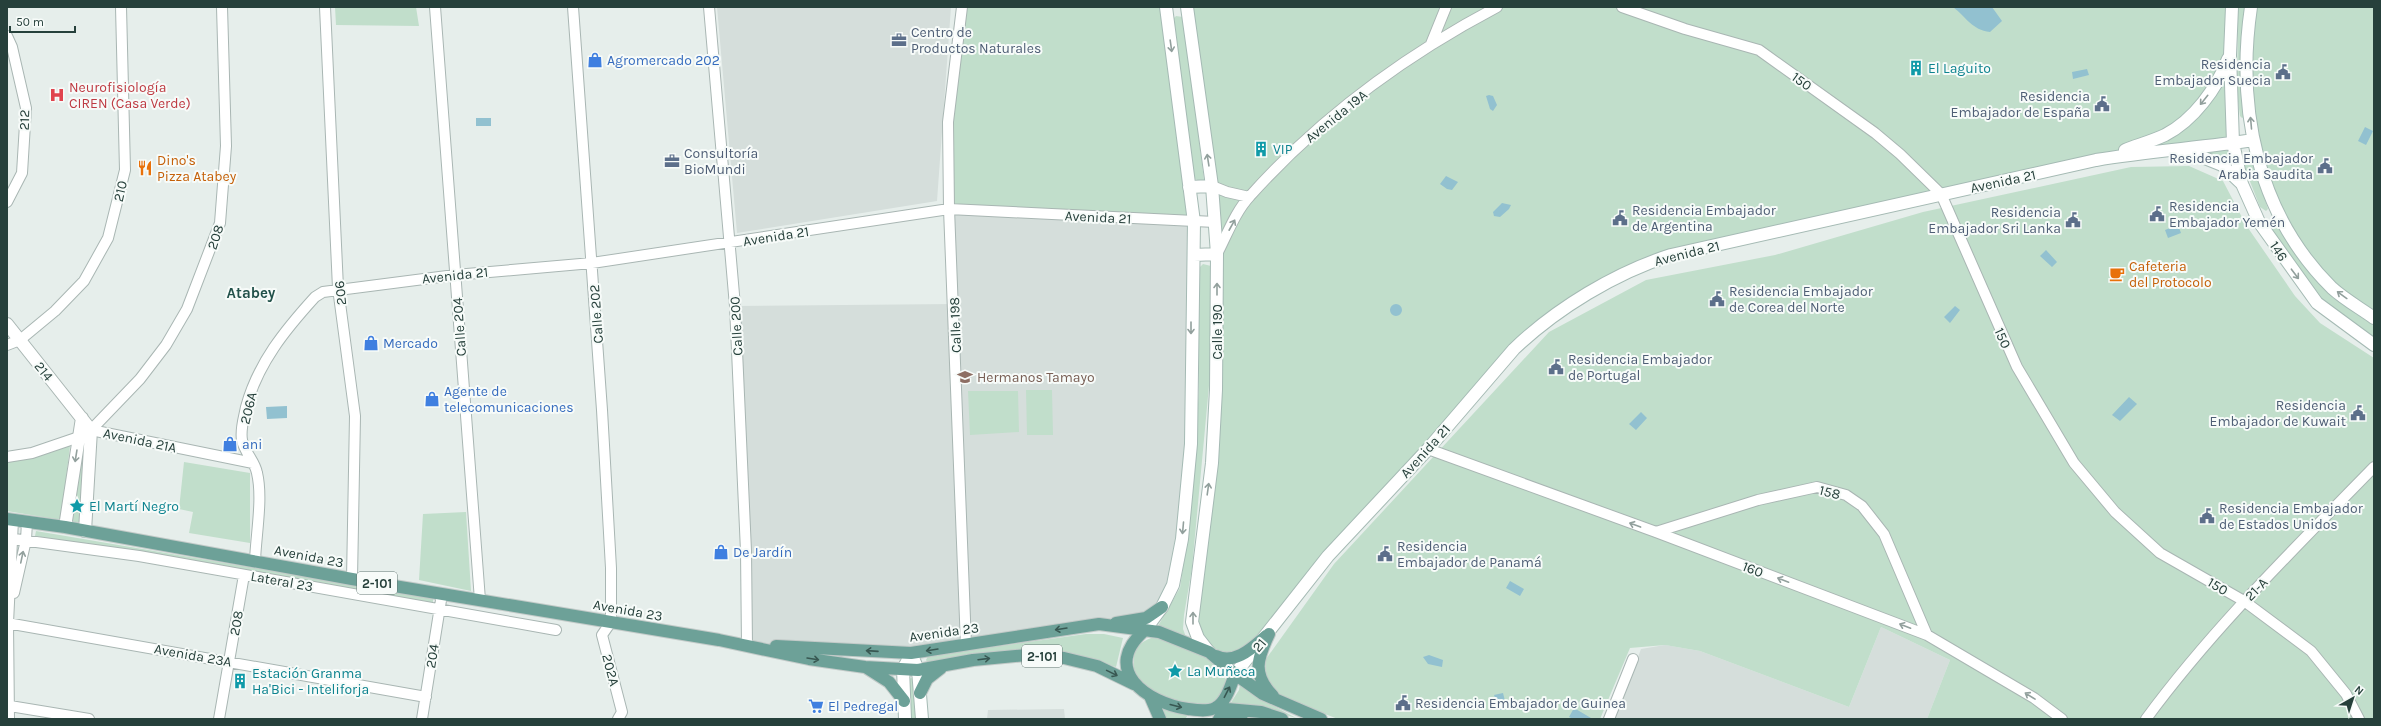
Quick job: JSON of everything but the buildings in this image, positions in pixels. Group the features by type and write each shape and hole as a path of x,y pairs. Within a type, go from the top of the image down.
{"main road":[{"name":"Calle 190","path":"1145,630 1162,607 1173,585 1184,524 1191,444 1194,222 1168,7"},
{"name":"Calle 190","path":"1187,7 1212,186 1217,254 1216,390 1212,463 1192,622 1198,638 1212,654"},
{"name":"146","path":"2252,7 2247,69 2253,140 2262,175 2277,215 2305,257 2333,289 2374,318"},
{"name":"146","path":"2230,11 2233,143 2242,184 2259,222 2317,303 2374,345"},
{"path":"2096,160 2155,139 2178,126 2200,106 2217,84 2230,55"},
{"name":"Avenida 21","path":"1269,634 1301,589 1328,556 1428,449 1502,362 1530,334 1568,307 1644,264 1671,255 1806,227 1941,194 2096,160 2138,153 2184,150 2253,140"},
{"path":"2184,150 2222,165 2242,184"},
{"path":"1189,187 1212,186"},
{"path":"2259,222 2277,215"},
{"path":"1194,256 1217,254"},
{"name":"214","path":"7,324 92,430"},
{"path":"64,527 82,418"},
{"path":"85,531 92,430"},
{"name":"Avenida 23","path":"10,519 64,527 352,579 612,622 747,646 809,659 865,667 918,670 1012,656 1064,658 1097,666 1134,684 1150,696 1176,707 1213,712 1261,712 1282,719"},
{"path":"1099,624 1120,623 1146,618 1162,607"},
{"name":"Avenida 23","path":"747,646 911,654 1099,624 1159,632 1212,654"},
{"path":"1134,684 1126,667 1125,659 1136,638 1145,630"},
{"path":"1212,654 1223,660 1234,658 1252,648 1269,634"},
{"path":"1269,634 1259,657 1259,674 1266,689 1282,703"},
{"name":"21","path":"1235,674 1269,634"},
{"path":"905,719 903,669 911,654"},
{"path":"911,654 918,670 922,719"},
{"path":"1212,654 1235,674 1263,694 1321,719"},
{"path":"920,693 927,679 946,665"},
{"path":"865,667 889,682 904,700"},
{"path":"1196,719 1213,712 1228,692 1235,674"},
{"path":"1150,696 1160,719"}],"street":[{"name":"210","path":"20,340 55,311 84,281 108,238 125,170 121,7"},
{"name":"208","path":"92,430 140,379 169,339 187,309 220,223 226,146 222,7"},
{"name":"206","path":"325,7 338,288 355,416 352,579"},
{"name":"Calle 204","path":"435,7 480,600"},
{"name":"Calle 202","path":"573,7 592,263 611,560 612,622"},
{"name":"Calle 200","path":"709,7 730,243 743,473 747,646"},
{"name":"Calle 198","path":"962,7 948,122 949,209 966,645"},
{"path":"1431,44 1446,7"},
{"name":"Avenida 19A","path":"1217,254 1232,223 1249,197 1298,147 1353,100 1431,44 1497,7"},
{"name":"150","path":"1622,7 1685,29 1759,50 1879,136 1941,194 2017,367 2074,463 2115,512 2160,553 2244,601 2310,651 2346,694 2359,719"},
{"name":"212","path":"7,36 12,47 26,108 22,173 7,202"},
{"path":"1212,186 1227,192 1249,197"},
{"name":"Avenida 21","path":"338,288 455,275 592,263 949,209 1215,222"},
{"name":"206A","path":"255,561 259,484 257,471 242,440 242,424 250,394 260,371 277,342 316,297 323,292 338,288"},
{"path":"7,345 20,340"},
{"name":"Avenida 21A","path":"7,457 32,453 79,437 92,430 253,463"},
{"name":"160","path":"1428,449 1656,532 1927,635 2034,698 2062,719"},
{"name":"21-A","path":"2146,719 2169,687 2244,601 2374,467"},
{"name":"158","path":"1656,532 1758,500 1817,486 1846,495 1862,506 1884,534 1927,635"},
{"path":"9,719 8,623 10,519"},
{"path":"8,623 26,540 27,522"},
{"name":"Lateral 23","path":"10,538 139,556 556,630"},
{"name":"208","path":"219,719 244,575"},
{"name":"204","path":"422,719 442,594"},
{"name":"202A","path":"612,622 602,635 622,712 618,719"},
{"name":"Avenida 23A","path":"8,623 426,697"},
{"path":"1609,719 1633,659"},
{"path":"10,706 89,719"}],"shaded area":[{"path":"717,7 951,7 937,201 737,233"},
{"name":"Hermanos Tamayo","path":"949,209 1194,222 1191,444 1173,585 1146,618 911,653 747,646 735,306 954,304"},
{"path":"1881,627 1950,660 1927,719 1615,719 1641,649 1665,645 1700,651 1849,707"},
{"path":"1064,709 1065,719 987,719 988,710"}],"green space":[{"path":"335,7 416,7 419,26 336,25"},
{"path":"962,7 1166,7 1194,222 949,209 948,122"},
{"name":"El Laguito","path":"1187,7 2232,7 2233,143 2138,153 1644,264 1529,334 1328,556 1269,634 1223,660 1192,622 1212,463 1217,254"},
{"path":"2238,7 2248,7 2244,117 2242,118 2240,116 2237,94"},
{"path":"2251,7 2374,7 2374,318 2333,289 2277,215 2253,140"},
{"path":"1176,16 1183,17 1184,22 1204,180 1200,182 1194,178 1174,18"},
{"path":"2230,150 2233,168 2222,158 2207,152"},
{"path":"2248,156 2252,160 2268,209 2266,211 2260,207 2242,161 2243,157"},
{"path":"2189,166 2223,181 2246,225 2295,296 2320,323 2374,358 2374,719 1927,719 1950,660 1881,627 1849,707 1700,651 1665,645 1630,648 1600,719 1338,719 1281,697 1271,687 1265,672 1266,659 1334,564 1549,332 1646,280 1775,255 1923,212 2131,167"},
{"path":"2277,225 2312,274 2332,297 2374,326 2374,337 2327,304 2313,290 2270,230 2271,226"},
{"path":"1203,264 1211,266 1210,375 1192,568 1184,615 1183,629 1186,637 1158,626 1180,588 1187,539 1199,392 1199,268"},
{"path":"1026,390 1052,390 1053,435 1027,435"},
{"path":"968,391 1018,391 1019,432 970,435"},
{"path":"84,436 82,523 69,521"},
{"path":"70,446 61,520 7,511 7,460"},
{"path":"184,462 250,473 250,543 189,533 193,512 179,509"},
{"path":"466,512 471,591 419,580 423,514"},
{"path":"36,531 433,598 433,603 35,536"},
{"path":"1086,634 1104,634 1123,638 1116,667 1068,653 928,663 926,660 928,656 934,655"},
{"path":"1151,638 1172,641 1183,645 1194,650 1214,664 1226,680 1217,699 1208,703 1197,705 1184,704 1159,695 1148,689 1139,681 1134,672 1134,655 1138,646"},
{"path":"911,678 914,679 917,719 908,719 908,680"},
{"path":"1240,684 1255,696 1296,718 1259,707 1230,704 1239,690"},
{"path":"1163,709 1189,714 1185,719 1166,719"}],"water":[{"path":"1953,7 1992,7 2002,21 1990,32 1984,31 1974,26"},
{"path":"2087,69 2089,75 2073,79 2072,72"},
{"path":"1486,96 1493,96 1497,105 1493,111 1490,109"},
{"path":"476,118 491,118 491,126 476,126"},
{"path":"2365,127 2373,131 2366,145 2358,141"},
{"path":"1446,176 1458,182 1452,190 1447,189 1440,184"},
{"path":"1502,203 1511,205 1509,209 1500,217 1494,216 1493,212"},
{"path":"2178,225 2181,233 2168,238 2165,230"},
{"path":"2046,250 2057,262 2052,267 2040,256"},
{"path":"1394,304 1398,304 1402,310 1398,316 1394,316 1390,312 1390,308"},
{"path":"1955,306 1960,310 1950,323 1944,317"},
{"path":"2129,397 2137,404 2120,421 2112,415"},
{"path":"287,406 287,418 267,419 266,407"},
{"path":"1641,412 1647,418 1636,430 1629,424"},
{"path":"1510,581 1524,589 1520,596 1506,588"},
{"path":"1429,655 1443,660 1442,667 1428,664 1423,657"},
{"path":"1503,693 1507,709 1500,710 1494,695"},
{"path":"1574,708 1591,718 1573,719 1569,717"}],"place":[{"name":"Centro de Productos Naturales","path":"899,40"},
{"name":"Agromercado 202","path":"595,60"},
{"name":"El Laguito","path":"1916,68"},
{"name":"Residencia Embajador Suecia","path":"2283,72"},
{"name":"Neurofisiología CIREN (Casa Verde)","path":"57,95"},
{"name":"Residencia Embajador de España","path":"2102,104"},
{"name":"VIP","path":"1261,149"},
{"name":"Consultoría BioMundi","path":"672,161"},
{"name":"Residencia Embajador Arabia Saudita","path":"2325,166"},
{"name":"Dino's Pizza Atabey","path":"145,168"},
{"name":"Residencia Embajador Yemén","path":"2157,214"},
{"name":"Residencia Embajador de Argentina","path":"1620,218"},
{"name":"Residencia Embajador Sri Lanka","path":"2073,220"},
{"name":"Cafeteria del Protocolo","path":"2117,274"},
{"name":"Residencia Embajador de Corea del Norte","path":"1717,299"},
{"name":"Mercado","path":"371,343"},
{"name":"Residencia Embajador de Portugal","path":"1556,367"},
{"name":"Hermanos Tamayo","path":"965,377"},
{"name":"Agente de telecomunicaciones","path":"432,399"},
{"name":"Residencia Embajador de Kuwait","path":"2358,413"},
{"name":"ani","path":"230,444"},
{"name":"El Martí Negro","path":"77,506"},
{"name":"Residencia Embajador de Estados Unidos","path":"2207,516"},
{"name":"De Jardín","path":"721,552"},
{"name":"Residencia Embajador de Panamá","path":"1385,554"},
{"name":"La Muñeca","path":"1175,671"},
{"name":"Estación Granma Ha'Bici - Inteliforja","path":"240,681"},
{"name":"Residencia Embajador de Guinea","path":"1403,703"},
{"name":"El Pedregal","path":"816,706"}],"district":[{"name":"Atabey","path":"251,293"}]}
